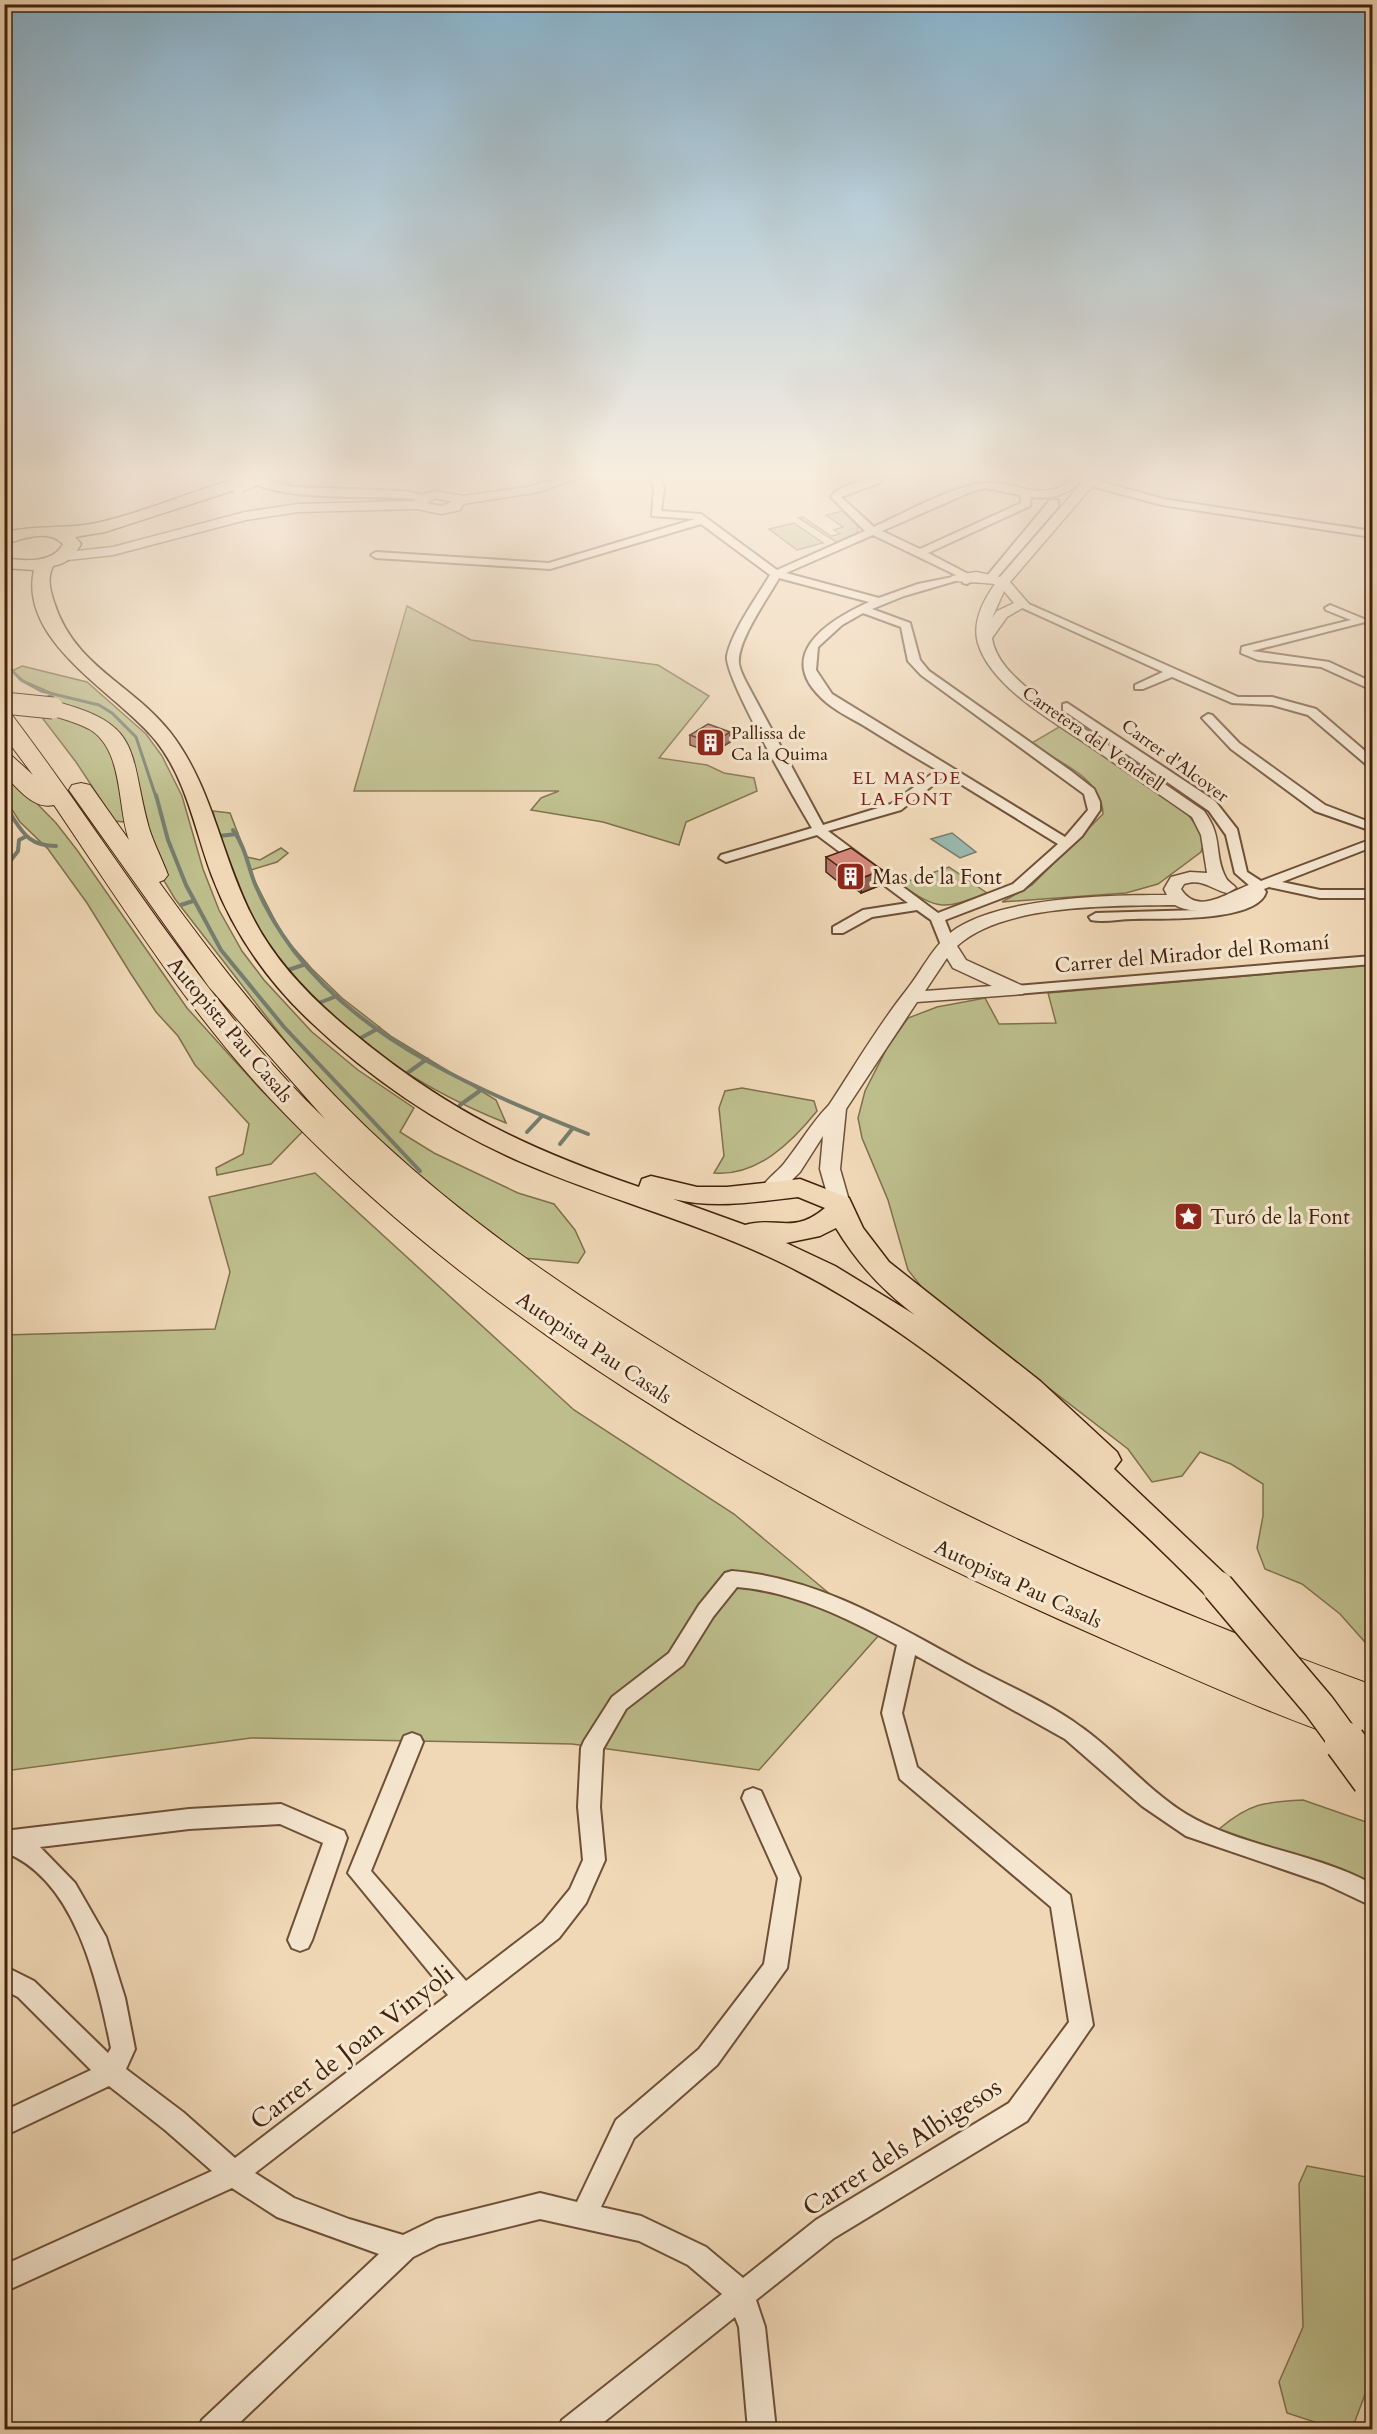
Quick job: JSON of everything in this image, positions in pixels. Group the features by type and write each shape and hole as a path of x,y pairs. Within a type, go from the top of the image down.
{"highway":[{"name":"Autopista Pau Casals","path":"4,693 52,752 171,918 253,1023 368,1146 493,1250 605,1329 782,1437 958,1529 1064,1579 1246,1654 1372,1702"},
{"path":"4,703 54,708 98,725 117,743 125,764 140,836 156,877 168,898 171,918"},
{"name":"Autopista Pau Casals","path":"4,720 71,811 105,866 195,993 258,1068 301,1113 358,1168 438,1237 586,1345 738,1440 913,1535 1116,1629 1372,1731"},
{"path":"4,761 105,866"}],"main road":[{"path":"43,591 50,621 60,640 94,675 146,718 180,761 198,798 234,903 256,944 276,972 316,1015 428,1104 466,1125 534,1158 789,1255 899,1318"},
{"path":"381,1066 458,1110 492,1126 774,1233 844,1265 938,1324 1047,1410 1117,1471"},
{"path":"651,1185 697,1196 727,1196 771,1189 800,1188 840,1206 857,1241 875,1267 912,1299 1022,1381 1078,1430 1280,1645 1372,1763"},
{"path":"771,1189 761,1205 761,1219 781,1242 846,1276 899,1318 985,1380 1107,1479 1222,1585 1319,1706 1372,1779"},
{"path":"623,1192 651,1195 752,1231 793,1235 810,1231 827,1221 840,1206"}],"street":[{"path":"767,591 738,641 733,666 788,776 820,831 918,906 938,918 958,964 1016,990"},
{"path":"839,591 879,601"},
{"path":"919,591 879,601 827,631 812,647 809,663 812,679 833,702 1066,843"},
{"path":"984,639 982,621 993,591"},
{"path":"1006,591 1022,603 1171,673 1236,700 1272,701 1312,712 1372,764"},
{"path":"984,639 1002,614 1022,603"},
{"path":"1330,608 1367,623"},
{"path":"863,609 906,625 914,660 925,673 1090,792 1094,810 1066,843 1018,887 938,918"},
{"path":"1367,623 1246,649 1247,653 1256,658 1296,659 1322,664 1350,674 1372,687"},
{"name":"Carretera del Vendrell","path":"984,639 992,658 1012,683 1198,814 1205,823 1212,841 1211,860 1225,889"},
{"path":"1139,687 1171,673"},
{"name":"Carrer d'Alcover","path":"1067,707 1210,804 1229,826 1234,839 1237,867 1244,877 1262,886"},
{"path":"1208,718 1234,746 1320,808 1372,827"},
{"path":"726,858 896,807 945,770"},
{"path":"1096,916 1220,913 1258,896 1262,886 1372,843"},
{"path":"1198,877 1211,860"},
{"path":"1294,873 1296,884 1305,892"},
{"path":"1177,895 1177,881 1198,877 1225,889 1262,886 1347,896 1372,894"},
{"path":"771,1189 793,1167 821,1124 836,1109 910,997 948,945 963,932 986,921 1012,915 1177,895 1206,907 1227,902 1225,889"},
{"path":"838,930 868,913 918,906"},
{"name":"Carrer del Mirador del Romaní","path":"1016,990 1372,960"},
{"path":"910,997 1016,990"},
{"path":"836,1109 830,1169 840,1206"},
{"name":"Carrer de Joan Vinyoli","path":"4,2279 234,2174 551,1929 578,1896 594,1860 589,1807 592,1748 619,1703 676,1659 706,1611 732,1580 749,1579 782,1585 826,1601 909,1643"},
{"path":"909,1643 1083,1740 1138,1790 1193,1828 1312,1870 1372,1896"},
{"name":"Carrer dels Albigesos","path":"572,2430 741,2293 825,2229 1018,2112 1082,2025 1062,1902 908,1772 892,1713 909,1643"},
{"path":"412,1742 358,1873 464,1996"},
{"path":"583,2216 625,2129 708,2057 775,1968 789,1878 753,1798"},
{"path":"4,1841 189,1819 281,1814 336,1838 300,1940"},
{"path":"4,1841 30,1851 67,1890 93,1937 113,1998 123,2049 111,2073 4,2124"},
{"path":"4,1977 26,1989 111,2073 174,2121 234,2174 286,2208 350,2232 404,2248"},
{"path":"212,2430 404,2248 436,2232 540,2206 641,2229 697,2256 741,2293 752,2327 762,2430"}],"green space":[{"path":"407,606 471,640 658,665 709,696 659,758 707,765 724,773 754,778 757,791 686,822 679,845 603,822 531,810 541,798 559,791 354,791"},
{"path":"22,666 87,682 146,734 162,756 182,796 203,869 219,910 242,951 264,980 312,1032 358,1070 414,1108 400,1132 434,1153 518,1193 554,1204 575,1230 585,1252 578,1263 524,1258 472,1220 358,1125 300,1060 175,899 163,879 142,824 115,821 76,762 40,715 37,700 54,694 24,681 12,671"},
{"path":"1061,726 1182,807 1196,825 1204,843 1201,852 1158,884 1126,893 1002,902 1032,885 1103,814 1101,801 1087,780 1030,744"},
{"path":"4,770 56,823 77,850 187,1008 261,1090 303,1131 271,1164 217,1175 216,1168 243,1154 249,1124 195,1065 178,1036 156,1012 87,903 48,849 20,822 5,799"},
{"path":"213,811 230,813 247,857 260,860 281,848 288,853 277,862 251,870 251,874 283,936 312,969 342,998 392,1037 496,1100 506,1123 471,1108 402,1070 337,1022 308,994 282,965 260,934 244,905 231,874"},
{"path":"949,867 987,893 960,903 942,905 924,899 900,884"},
{"path":"1372,965 1372,1650 1340,1614 1302,1584 1265,1569 1257,1548 1263,1516 1263,1484 1231,1464 1200,1452 1182,1476 1152,1482 1128,1449 928,1295 908,1270 888,1200 862,1138 858,1118 865,1091 887,1048 908,1018 937,1007 985,998 999,1024 1056,1023 1048,993"},
{"path":"742,1088 814,1101 817,1111 785,1145 759,1163 730,1173 714,1173 724,1156 719,1108 725,1091"},
{"path":"315,1173 574,1410 734,1514 879,1635 759,1770 572,1744 251,1738 5,1771 4,1335 215,1329 230,1272 209,1197"},
{"path":"1303,1800 1372,1824 1372,1885 1357,1877 1219,1829 1230,1820 1258,1805"},
{"path":"1307,2166 1372,2178 1372,2376 1352,2429 1336,2429 1287,2413 1279,2382 1303,2327 1299,2184"}],"water":[{"path":"952,833 976,852 960,858 931,839"}],"building":[{"path":"708,724 730,732 717,740 712,738 707,741 690,735"},
{"path":"851,848 882,870 862,878 847,867 842,869 826,857"}],"waterway":[{"path":"4,662 21,680 41,691 99,705 112,713 136,737 156,797"},
{"path":"156,795 168,840 186,885 221,950 284,1027 420,1171"},
{"path":"4,805 19,828 30,839 37,843 56,846"},
{"path":"233,830 236,834"},
{"path":"219,836 236,834"},
{"path":"236,834 268,910 294,951 306,964"},
{"path":"4,869 18,851 19,840 25,837"},
{"path":"181,905 193,901"},
{"path":"285,971 306,964"},
{"path":"306,964 336,996"},
{"path":"316,1004 336,996"},
{"path":"336,996 377,1029"},
{"path":"357,1040 377,1029"},
{"path":"377,1029 425,1060"},
{"path":"406,1074 425,1060"},
{"path":"425,1060 508,1101 588,1134"},
{"path":"460,1105 481,1090"},
{"path":"527,1132 542,1116"},
{"path":"560,1144 573,1128"}],"place":[{"name":"Pallissa de Ca la Quima","path":"710,743"},
{"name":"Mas de la Font","path":"851,877"},
{"name":"Turó de la Font","path":"1189,1217"}],"district":[{"name":"EL MAS DE LA FONT","path":"907,788"}]}
